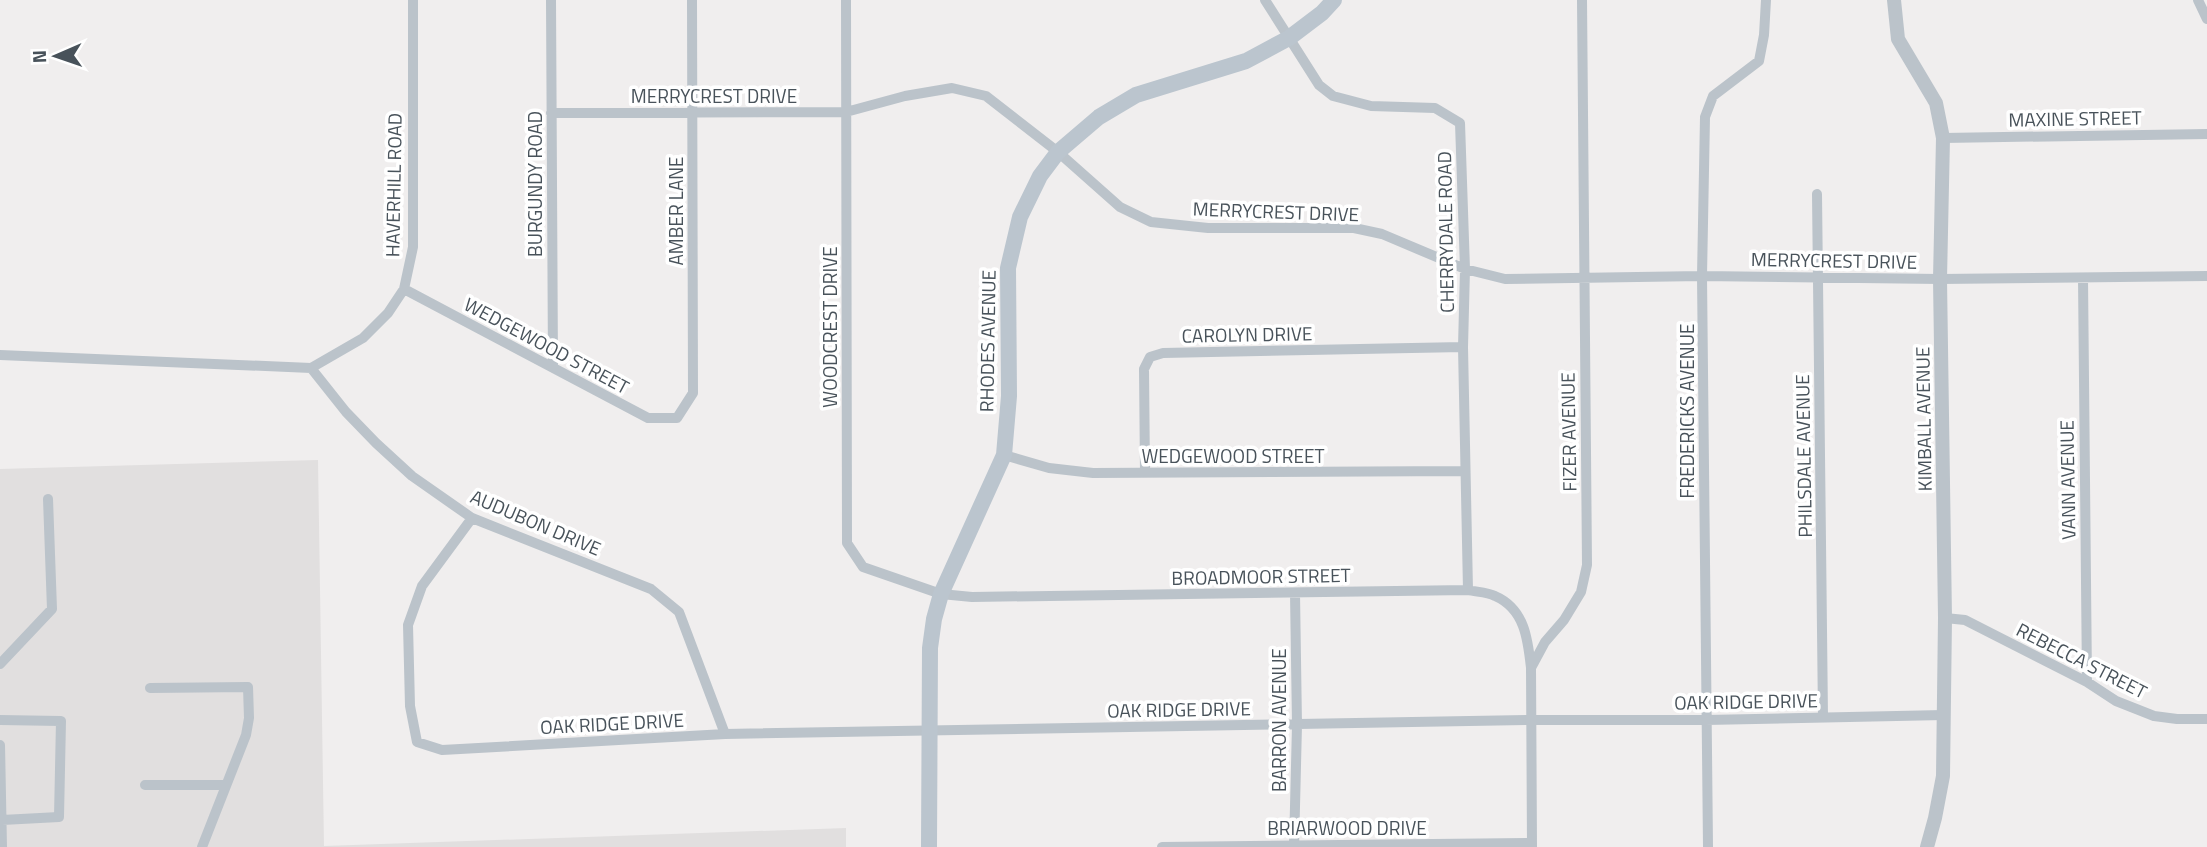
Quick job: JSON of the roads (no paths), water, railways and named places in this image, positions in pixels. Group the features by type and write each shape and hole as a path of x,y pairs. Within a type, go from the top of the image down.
{"main road":[{"name":"RHODES AVENUE","path":"929,847 930,648 934,619 941,594 1004,455 1009,396 1008,268 1020,217 1040,176 1058,152 1099,117 1136,95 1246,61 1289,38 1322,13 1334,0"}],"street":[{"name":"HAVERHILL ROAD","path":"311,368 363,338 388,313 404,289 413,247 413,0"},
{"name":"BURGUNDY ROAD","path":"551,0 553,367"},
{"name":"AMBER LANE","path":"677,418 693,393 692,0"},
{"name":"WOODCREST DRIVE","path":"846,0 847,543 863,567 941,594"},
{"name":"CHERRYDALE ROAD","path":"1265,0 1319,85 1333,96 1371,106 1435,108 1460,123 1465,268 1463,347 1468,590"},
{"name":"FIZER AVENUE","path":"1532,845 1531,668 1545,642 1564,620 1581,592 1587,565 1582,0"},
{"name":"FREDERICKS AVENUE","path":"1708,847 1702,276 1704,117 1713,96 1759,61 1766,0"},
{"name":"KIMBALL AVENUE","path":"1894,0 1898,39 1936,103 1943,138 1940,279 1945,618 1943,776 1936,818 1927,847"},
{"path":"2198,0 2207,19"},
{"name":"MERRYCREST DRIVE","path":"551,113 846,112 905,96 952,88 986,96 1058,152 1120,207 1151,222 1208,228 1354,228 1382,234 1465,268 1504,279 1702,276 1940,279 2207,276"},
{"name":"MAXINE STREET","path":"1943,138 2207,134"},
{"name":"PHILSDALE AVENUE","path":"1817,194 1823,717"},
{"name":"VANN AVENUE","path":"2082,278 2087,682"},
{"name":"WEDGEWOOD STREET","path":"404,289 648,418 677,418"},
{"name":"CAROLYN DRIVE","path":"1145,473 1144,369 1150,357 1163,353 1463,347"},
{"path":"0,355 311,368"},
{"name":"AUDUBON DRIVE","path":"311,368 376,443 412,476 472,518 651,589 679,612 725,734"},
{"name":"WEDGEWOOD STREET","path":"1004,455 1049,468 1093,473 1465,471"},
{"path":"0,664 52,609 48,499"},
{"name":"OAK RIDGE DRIVE","path":"472,518 422,586 408,625 410,706 417,742 442,750 725,734 1944,715"},
{"name":"BROADMOOR STREET","path":"941,594 972,597 1468,590 1495,596 1512,607 1527,636 1531,668"},
{"name":"BARRON AVENUE","path":"1294,593 1297,725 1294,846"},
{"name":"REBECCA STREET","path":"1945,618 1965,620 2087,682 2116,701 2154,716 2207,719"},
{"path":"150,688 248,687 249,718 246,734 202,847"},
{"path":"0,720 61,721 62,752 59,817 2,820"},
{"path":"0,745 2,847"},
{"path":"145,785 226,785"},
{"name":"BRIARWOOD DRIVE","path":"1162,847 1532,845"}]}
